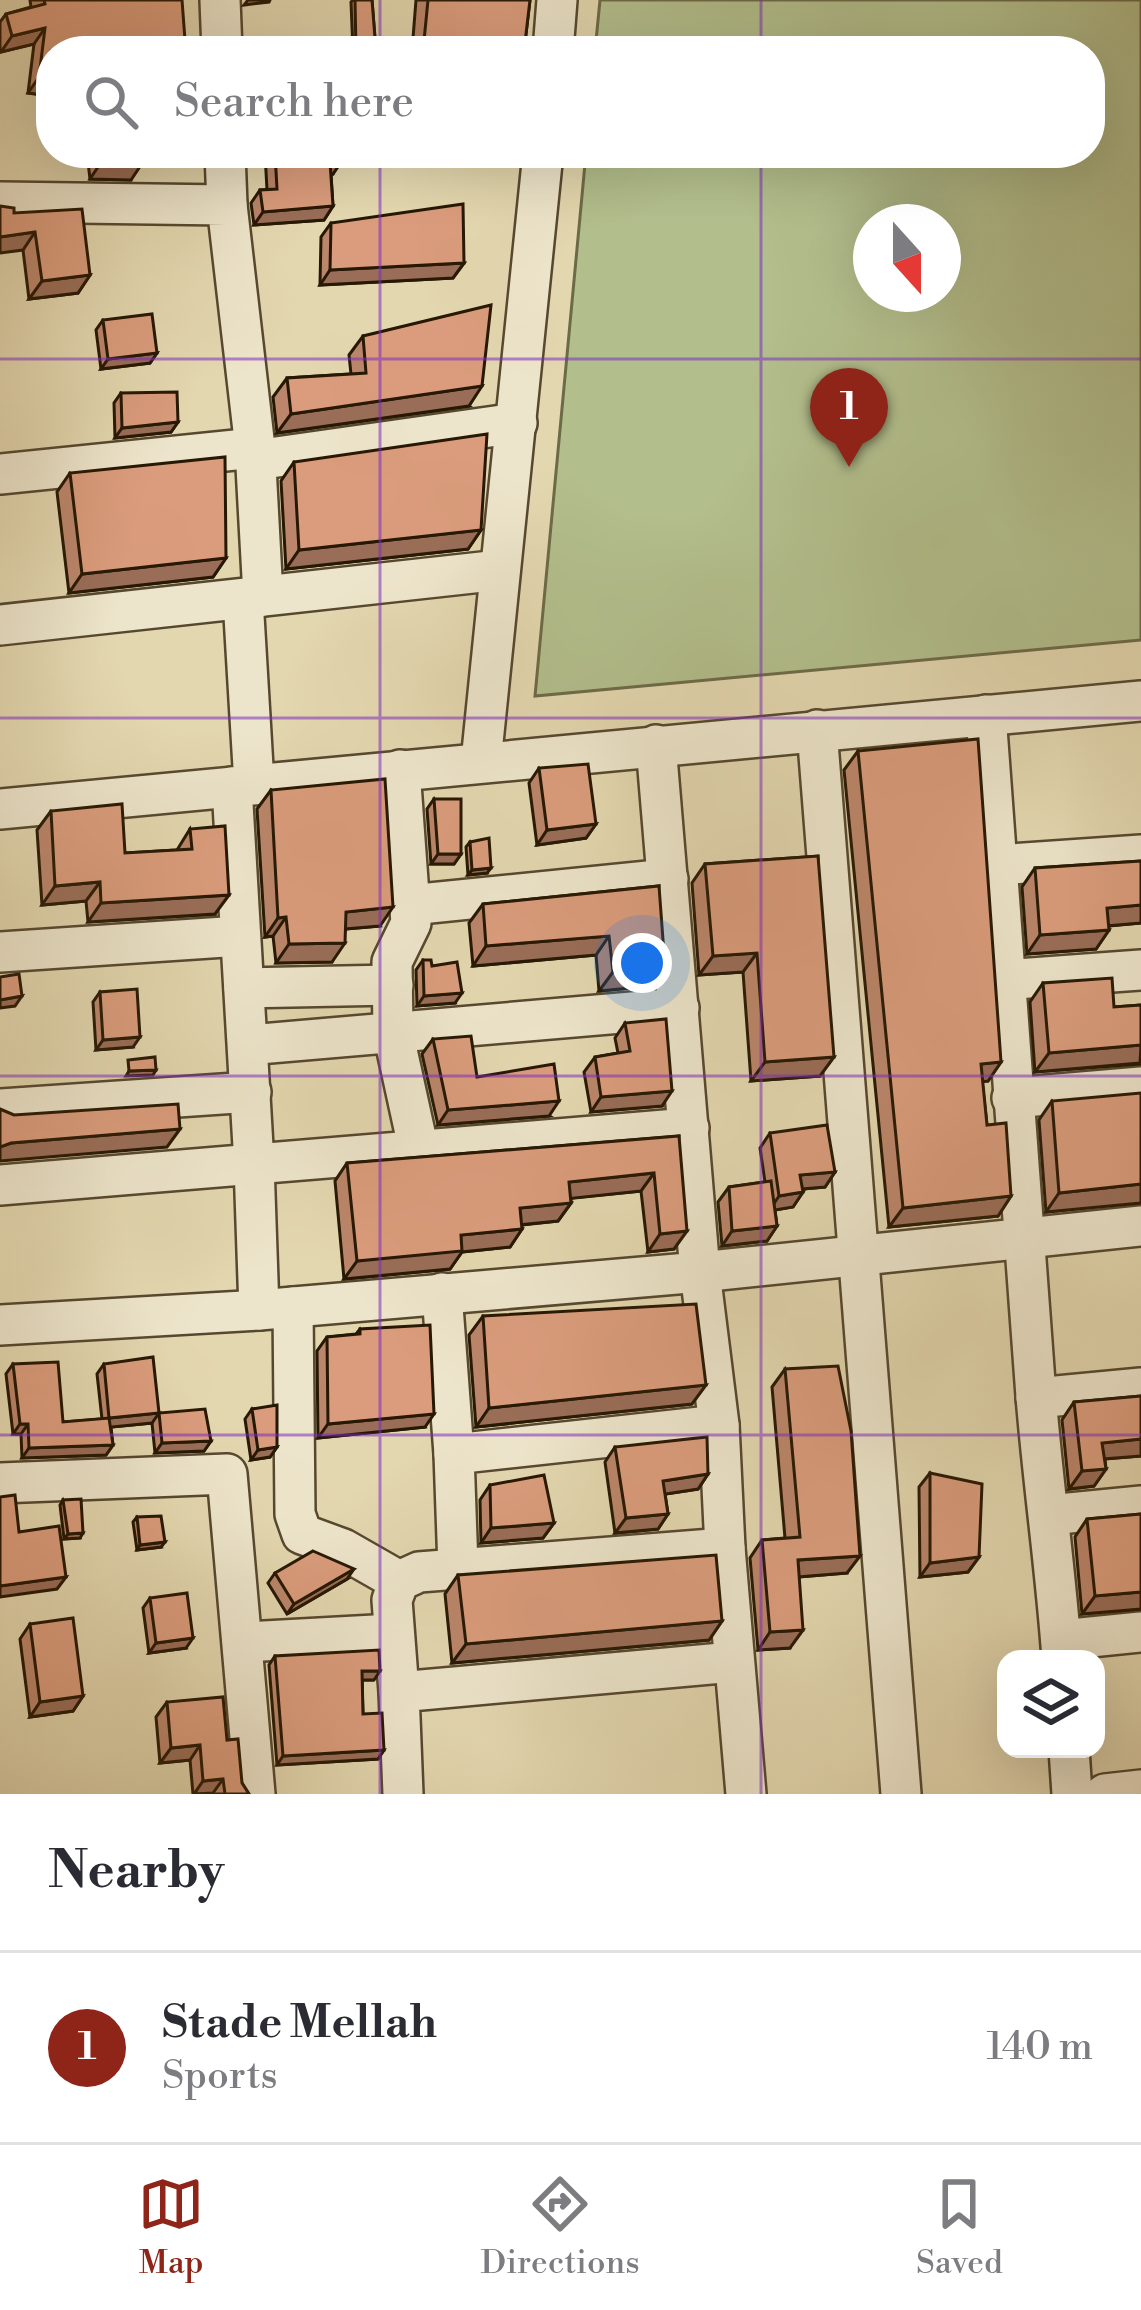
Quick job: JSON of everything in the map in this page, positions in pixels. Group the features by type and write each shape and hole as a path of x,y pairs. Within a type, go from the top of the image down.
{"street":[{"path":"220,0 221,36"},
{"path":"554,36 557,0"},
{"path":"226,168 256,454 240,936 254,1164 276,1309 296,1514 302,1534 343,1549 399,1581"},
{"path":"482,762 542,168"},
{"path":"0,202 227,205"},
{"path":"0,475 256,454 517,423"},
{"path":"0,625 500,570"},
{"path":"0,809 1141,701"},
{"path":"986,715 1036,1398 1062,1650 1141,1632"},
{"path":"817,730 901,1794"},
{"path":"656,745 700,1272 718,1425 746,1794"},
{"path":"400,770 411,923 392,962 393,1032 419,1151"},
{"path":"996,866 1141,855"},
{"path":"410,905 668,879"},
{"path":"0,952 240,936"},
{"path":"1003,980 1141,970"},
{"path":"244,988 393,985"},
{"path":"248,1045 679,1008"},
{"path":"1012,1098 1141,1087"},
{"path":"0,1109 250,1092"},
{"path":"0,1185 689,1128"},
{"path":"0,1325 276,1309 700,1272 857,1252 1141,1226"},
{"path":"442,1293 458,1568"},
{"path":"1036,1398 1141,1388"},
{"path":"454,1454 718,1425"},
{"path":"0,1483 295,1472"},
{"path":"227,1474 255,1794"},
{"path":"1049,1515 1141,1506"},
{"path":"403,1794 392,1600 399,1581 419,1572 458,1568 724,1548"},
{"path":"242,1642 393,1634"},
{"path":"398,1692 733,1662"},
{"path":"1070,1758 1072,1794"},
{"path":"1105,1794 1141,1790"}],"green space":[{"path":"600,0 1141,0 1141,640 535,696 585,168 1105,168 1105,36 596,36"}],"building":[{"path":"44,0 182,0 185,36 44,36 45,28 12,36 6,14 45,4"},
{"path":"355,0 372,0 375,36 356,36"},
{"path":"428,0 530,0 526,36 424,36"},
{"path":"276,168 330,168 333,206 263,212 260,190 277,189"},
{"path":"463,204 464,263 330,270 331,223"},
{"path":"0,206 14,208 14,213 82,209 90,275 42,281 35,232 0,237"},
{"path":"491,305 482,386 291,414 287,378 366,373 363,336"},
{"path":"152,314 157,353 108,359 103,320"},
{"path":"177,392 178,422 122,428 121,393"},
{"path":"487,434 481,530 299,550 294,462"},
{"path":"225,457 226,558 82,574 70,473"},
{"path":"978,739 1001,1062 981,1064 987,1125 1006,1123 1011,1196 903,1208 858,751"},
{"path":"588,764 596,824 547,830 539,768"},
{"path":"385,779 393,907 346,912 345,943 289,944 286,917 278,918 271,790"},
{"path":"434,799 461,799 461,854 438,854"},
{"path":"122,804 125,853 192,849 190,829 225,826 229,895 101,903 100,882 55,886 51,811"},
{"path":"489,838 491,868 472,870 470,842"},
{"path":"818,856 834,1057 765,1062 757,953 713,956 705,864"},
{"path":"1141,861 1141,905 1107,908 1109,930 1040,935 1035,868"},
{"path":"659,886 665,967 613,972 609,936 486,946 483,904"},
{"path":"423,960 431,960 432,966 457,962 462,993 424,996"},
{"path":"19,974 22,996 0,1000 0,977"},
{"path":"1112,978 1114,1007 1141,1005 1141,1045 1049,1053 1043,983"},
{"path":"137,989 140,1037 103,1040 100,992"},
{"path":"666,1019 672,1091 601,1097 595,1057 630,1051 625,1023"},
{"path":"471,1036 477,1077 554,1064 559,1101 448,1110 433,1039"},
{"path":"155,1057 156,1070 129,1071 128,1060"},
{"path":"1141,1093 1141,1184 1059,1193 1052,1101"},
{"path":"178,1104 180,1129 0,1147 0,1109 14,1115"},
{"path":"827,1125 835,1172 800,1175 803,1192 779,1196 770,1133"},
{"path":"679,1136 687,1231 660,1234 654,1173 569,1182 571,1203 520,1208 522,1229 461,1235 462,1251 357,1261 347,1163"},
{"path":"771,1181 777,1226 732,1231 729,1187"},
{"path":"696,1304 706,1385 489,1408 483,1316"},
{"path":"430,1325 434,1414 328,1424 327,1337 360,1334 360,1329"},
{"path":"153,1357 159,1413 109,1418 104,1364"},
{"path":"58,1362 63,1422 109,1418 113,1445 29,1448 28,1424 20,1424 13,1364"},
{"path":"838,1366 851,1431 860,1556 798,1560 803,1630 770,1632 762,1540 800,1537 785,1369"},
{"path":"1141,1396 1141,1439 1102,1443 1106,1469 1082,1471 1074,1402"},
{"path":"277,1405 277,1447 258,1450 252,1409"},
{"path":"205,1409 211,1441 162,1443 159,1413"},
{"path":"707,1437 708,1474 663,1481 668,1514 626,1518 615,1447"},
{"path":"930,1473 982,1484 979,1557 930,1563"},
{"path":"544,1475 554,1523 491,1528 490,1485"},
{"path":"15,1495 19,1532 59,1526 66,1577 0,1586 0,1497"},
{"path":"81,1499 83,1533 68,1534 63,1500"},
{"path":"1141,1514 1141,1592 1095,1596 1087,1519"},
{"path":"161,1516 165,1542 140,1545 137,1517"},
{"path":"313,1551 354,1569 294,1604 275,1573"},
{"path":"716,1555 722,1621 466,1644 458,1575"},
{"path":"187,1593 193,1638 156,1643 150,1598"},
{"path":"73,1618 83,1696 40,1702 30,1624"},
{"path":"379,1650 380,1671 362,1671 363,1714 382,1713 384,1750 283,1756 275,1656"},
{"path":"223,1697 227,1740 238,1739 242,1783 249,1794 225,1794 223,1779 203,1781 200,1745 171,1748 167,1702"}],"place":[{"name":"Stade Mellah","path":"849,467"}]}
